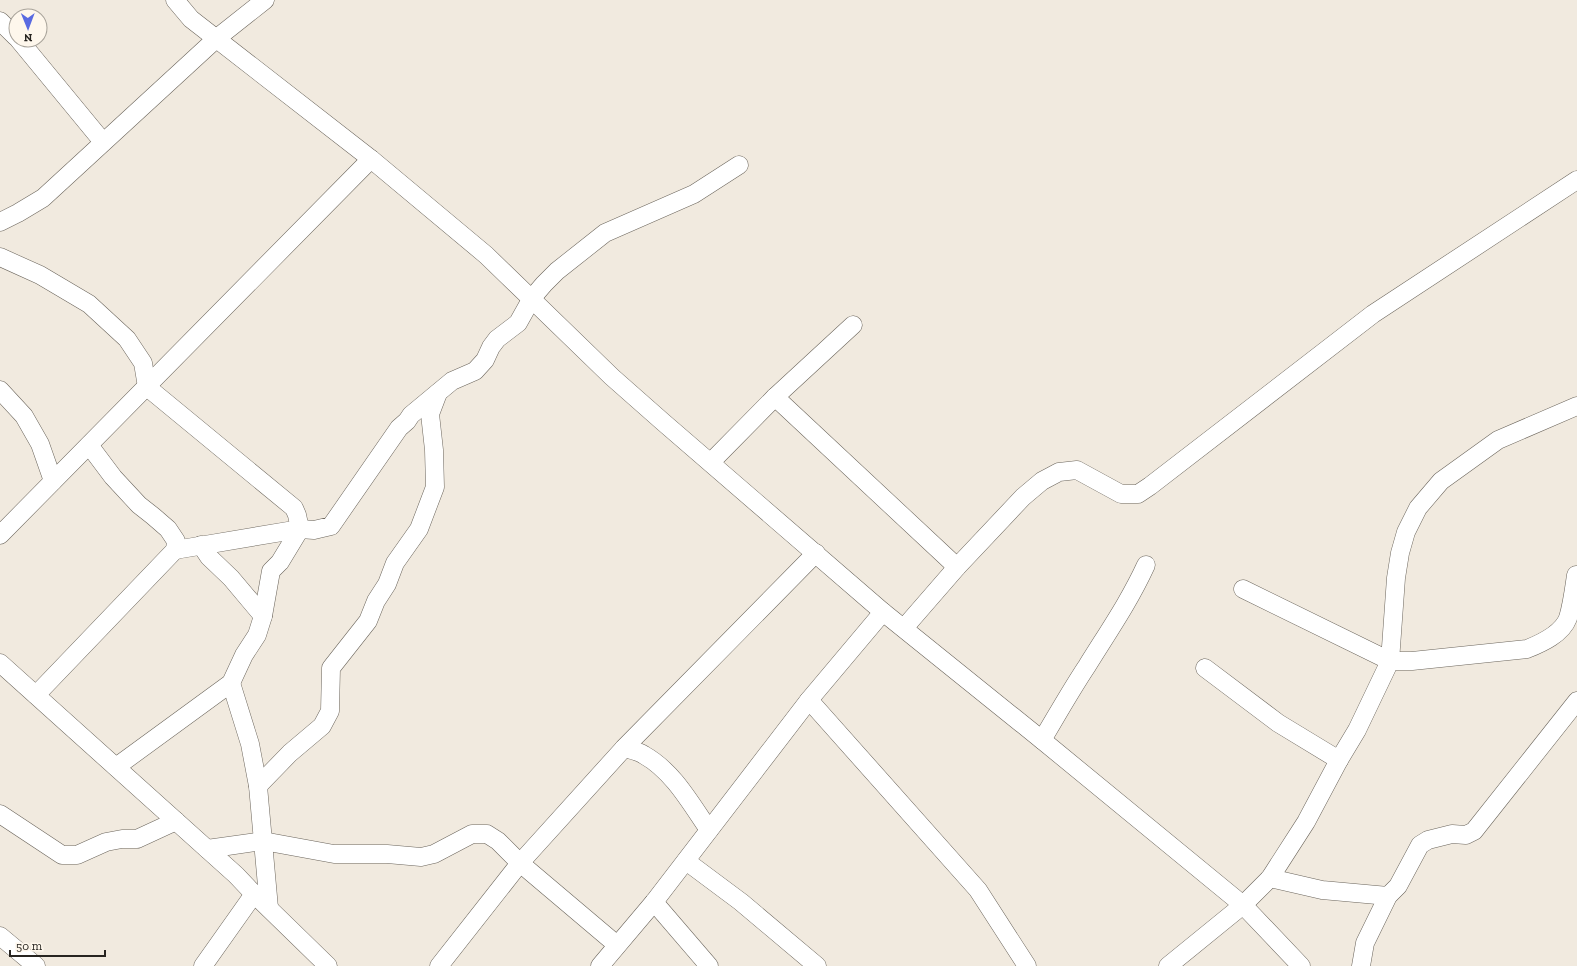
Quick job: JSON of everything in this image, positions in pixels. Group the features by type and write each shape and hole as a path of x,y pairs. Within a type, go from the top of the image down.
{"street":[{"path":"176,0 191,19 371,159 486,255 612,377 883,612 1243,905 1262,927 1301,966"},
{"path":"0,222 43,198 217,38 265,0"},
{"path":"0,21 8,29"},
{"path":"25,48 103,142"},
{"path":"0,535 371,159"},
{"path":"36,696 175,550 300,529 314,530 330,526 399,428 407,421 410,415 452,381 474,371 485,360 491,347 497,339 518,323 532,298 557,271 605,233 694,194 739,164"},
{"path":"904,628 957,567 1024,497 1042,481 1059,472 1077,470 1121,494 1138,494 1373,314 1577,180"},
{"path":"0,257 40,275 89,304 127,339 143,363 147,387 294,508 297,515 300,529 280,562 271,571 257,635 244,655 231,683 116,767"},
{"path":"711,462 775,397 853,325"},
{"path":"0,390 24,416 40,444 53,481"},
{"path":"258,786 290,753 322,726 330,711 331,668 368,621 376,601 387,584 395,563 419,529 435,487 434,450 430,414 438,392"},
{"path":"775,397 957,567"},
{"path":"1168,966 1243,905 1270,878 1306,822 1357,730 1390,661 1396,578 1400,553 1406,532 1418,508 1441,480 1498,440 1577,406"},
{"path":"89,445 113,477 139,505 168,529 176,541 175,550"},
{"path":"201,545 212,561 239,587 262,616"},
{"path":"439,966 520,863 624,748 816,553"},
{"path":"1042,740 1120,614 1136,587 1146,565"},
{"path":"1243,589 1390,661 1412,661 1527,649 1544,642 1559,630 1568,619 1576,575"},
{"path":"600,966 654,902 809,700 883,612"},
{"path":"0,663 236,875 328,966"},
{"path":"1205,668 1278,723 1339,760"},
{"path":"231,683 250,744 258,786 269,908"},
{"path":"809,700 978,890 1026,966"},
{"path":"1361,966 1365,943 1388,896 1398,886 1420,845 1428,840 1452,834 1466,835 1474,830 1577,701"},
{"path":"624,748 637,751 657,764 674,780 709,830"},
{"path":"0,814 62,854 77,855 106,842 122,839 137,839 176,821"},
{"path":"207,849 264,841 334,854 387,854 421,857 434,854 472,834 487,834 498,841 520,863 617,945"},
{"path":"686,861 741,902 817,966"},
{"path":"1270,878 1322,890 1388,896"},
{"path":"203,966 254,894"},
{"path":"654,902 709,966"},
{"path":"0,936 36,966"}]}
